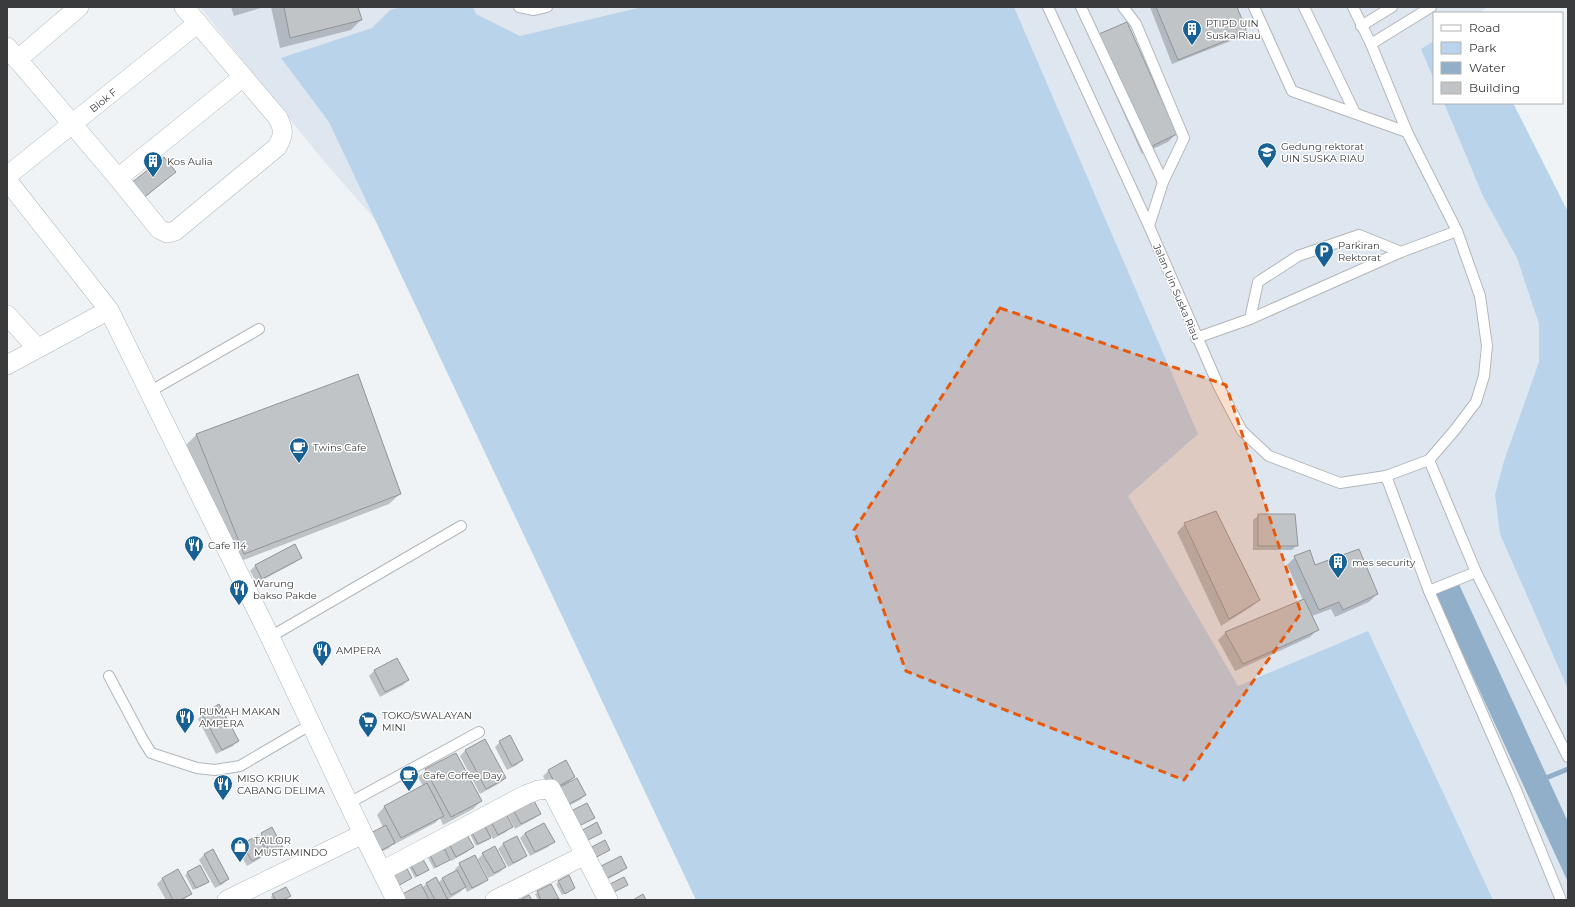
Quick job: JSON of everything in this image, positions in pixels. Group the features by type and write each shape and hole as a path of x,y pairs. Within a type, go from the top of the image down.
{"street":[{"path":"79,7 12,54 118,178 159,229 167,233 175,231 277,148 282,138 282,126 278,118 184,7"},
{"name":"Blok F","path":"7,176 198,23"},
{"path":"118,178 243,77"},
{"path":"7,180 109,310 148,392 270,637 310,725 396,900"},
{"path":"7,365 109,310"},
{"path":"7,314 37,348"},
{"path":"382,871 525,795 538,790 551,789 608,900"},
{"path":"227,900 363,834"},
{"path":"496,900 585,855"}],"lane":[{"path":"519,7 534,10 548,7"},
{"name":"Jalan Uin Suska Riau","path":"1048,7 1149,226 1196,338 1242,432 1269,456 1340,483 1386,476 1429,460 1476,402 1484,376 1487,346 1480,296 1457,231 1407,132 1371,44 1353,7"},
{"path":"1080,7 1163,182"},
{"path":"1123,7 1136,24 1184,138 1163,182 1149,226"},
{"path":"1254,7 1292,91 1407,132"},
{"path":"1304,7 1355,113"},
{"path":"1361,26 1392,7"},
{"path":"1371,44 1431,7"},
{"path":"1196,338 1250,319 1401,252 1457,231"},
{"path":"1250,319 1258,282 1298,256 1359,235 1401,252"},
{"path":"148,392 258,329"},
{"path":"1429,460 1452,514 1472,574 1568,757"},
{"path":"1386,476 1405,528 1434,589 1561,900"},
{"path":"270,637 461,526"},
{"path":"1434,589 1472,574"},
{"path":"109,676 151,753 197,768 215,770 240,766 310,725"},
{"path":"349,803 479,732"}],"highlighted area":[{"path":"1000,308 1226,385 1301,613 1184,780 906,671 854,530"}],"shaded area":[{"path":"200,7 1488,7 1480,12 1433,12 1433,104 1514,104 1568,212 1568,900 800,900 537,405 322,159"}],"green space":[{"path":"401,7 473,7 476,14 520,36 642,7 1014,7 1198,434 1128,496 1238,686 1368,631 1493,900 696,900 329,122 281,58 372,28 390,10"},
{"path":"1433,42 1433,78 1421,49"},
{"path":"1444,104 1514,104 1568,212 1568,689 1500,534 1495,495 1504,461 1539,362 1539,324 1517,258 1483,196"}],"water":[{"path":"1458,582 1568,822 1568,882 1434,592"}],"building":[{"path":"284,7 358,7 362,20 290,38"},
{"name":"PTIPD UIN Suska Riau","path":"1156,7 1237,7 1247,32 1178,60"},
{"path":"1127,22 1177,134 1150,147 1099,34"},
{"name":"Kos Aulia","path":"164,157 176,172 142,199 130,184"},
{"name":"Twins Cafe","path":"358,374 401,494 244,554 196,434"},
{"path":"1216,511 1260,600 1229,619 1184,523"},
{"path":"1258,514 1295,514 1298,546 1258,546"},
{"path":"295,544 302,558 262,579 255,565"},
{"name":"mes security","path":"1359,549 1378,594 1343,610 1339,602 1319,610 1294,556 1310,550 1315,565"},
{"path":"1304,599 1319,630 1243,664 1225,632"},
{"path":"397,658 409,680 385,692 374,670"},
{"path":"219,704 239,741 222,750 202,714"},
{"path":"510,735 523,760 512,766 499,741"},
{"path":"485,739 506,778 486,789 465,750"},
{"path":"456,753 482,801 451,817 425,769"},
{"path":"566,760 575,777 557,787 548,770"},
{"path":"577,778 586,795 563,807 554,790"},
{"path":"427,783 444,816 401,838 384,806"},
{"path":"531,795 541,814 521,824 511,806"},
{"path":"587,803 595,818 579,826 571,811"},
{"path":"503,808 513,827 498,835 488,816"},
{"path":"597,822 602,833 584,842 579,832"},
{"path":"483,823 491,838 478,844 470,829"},
{"path":"544,823 555,842 535,852 525,833"},
{"path":"386,825 395,843 378,852 369,834"},
{"path":"272,827 283,848 271,854 261,833"},
{"path":"465,831 474,847 456,857 447,840"},
{"path":"258,835 268,853 252,861 242,844"},
{"path":"517,836 527,856 513,863 503,843"},
{"path":"605,840 610,850 593,859 588,849"},
{"path":"442,844 450,860 436,867 428,851"},
{"path":"495,846 506,867 494,873 482,853"},
{"path":"213,849 229,879 220,884 204,854"},
{"path":"420,854 429,870 417,876 408,860"},
{"path":"475,855 488,880 472,888 459,863"},
{"path":"621,856 627,868 604,880 597,868"},
{"path":"404,863 412,878 398,886 389,870"},
{"path":"200,865 209,882 196,888 187,872"},
{"path":"178,869 192,894 180,900 173,900 162,878"},
{"path":"457,870 466,887 451,895 442,878"},
{"path":"569,875 575,888 565,894 558,881"},
{"path":"436,877 448,900 435,900 426,883"},
{"path":"624,877 628,885 610,894 606,886"},
{"path":"421,884 429,900 399,900 397,897"},
{"path":"551,884 559,899 541,900 537,891"},
{"path":"286,887 291,896 283,900 276,900 272,894"},
{"path":"643,894 646,900 633,900"},
{"path":"529,895 532,900 520,900"}],"waterway":[{"path":"1541,780 1568,769"}],"place":[{"name":"PTIPD UIN Suska Riau","path":"1192,46"},
{"name":"Gedung rektorat UIN SUSKA RIAU","path":"1267,169"},
{"name":"Kos Aulia","path":"153,178"},
{"name":"Parkiran Rektorat","path":"1324,268"},
{"name":"Twins Cafe","path":"299,464"},
{"name":"Cafe 114","path":"194,562"},
{"name":"mes security","path":"1338,579"},
{"name":"Warung bakso Pakde","path":"239,606"},
{"name":"AMPERA","path":"322,667"},
{"name":"RUMAH MAKAN AMPERA","path":"185,734"},
{"name":"TOKO/SWALAYAN MINI","path":"368,738"},
{"name":"Cafe Coffee Day","path":"409,792"},
{"name":"MISO KRIUK CABANG DELIMA","path":"223,801"},
{"name":"TAILOR MUSTAMINDO","path":"240,863"}]}
